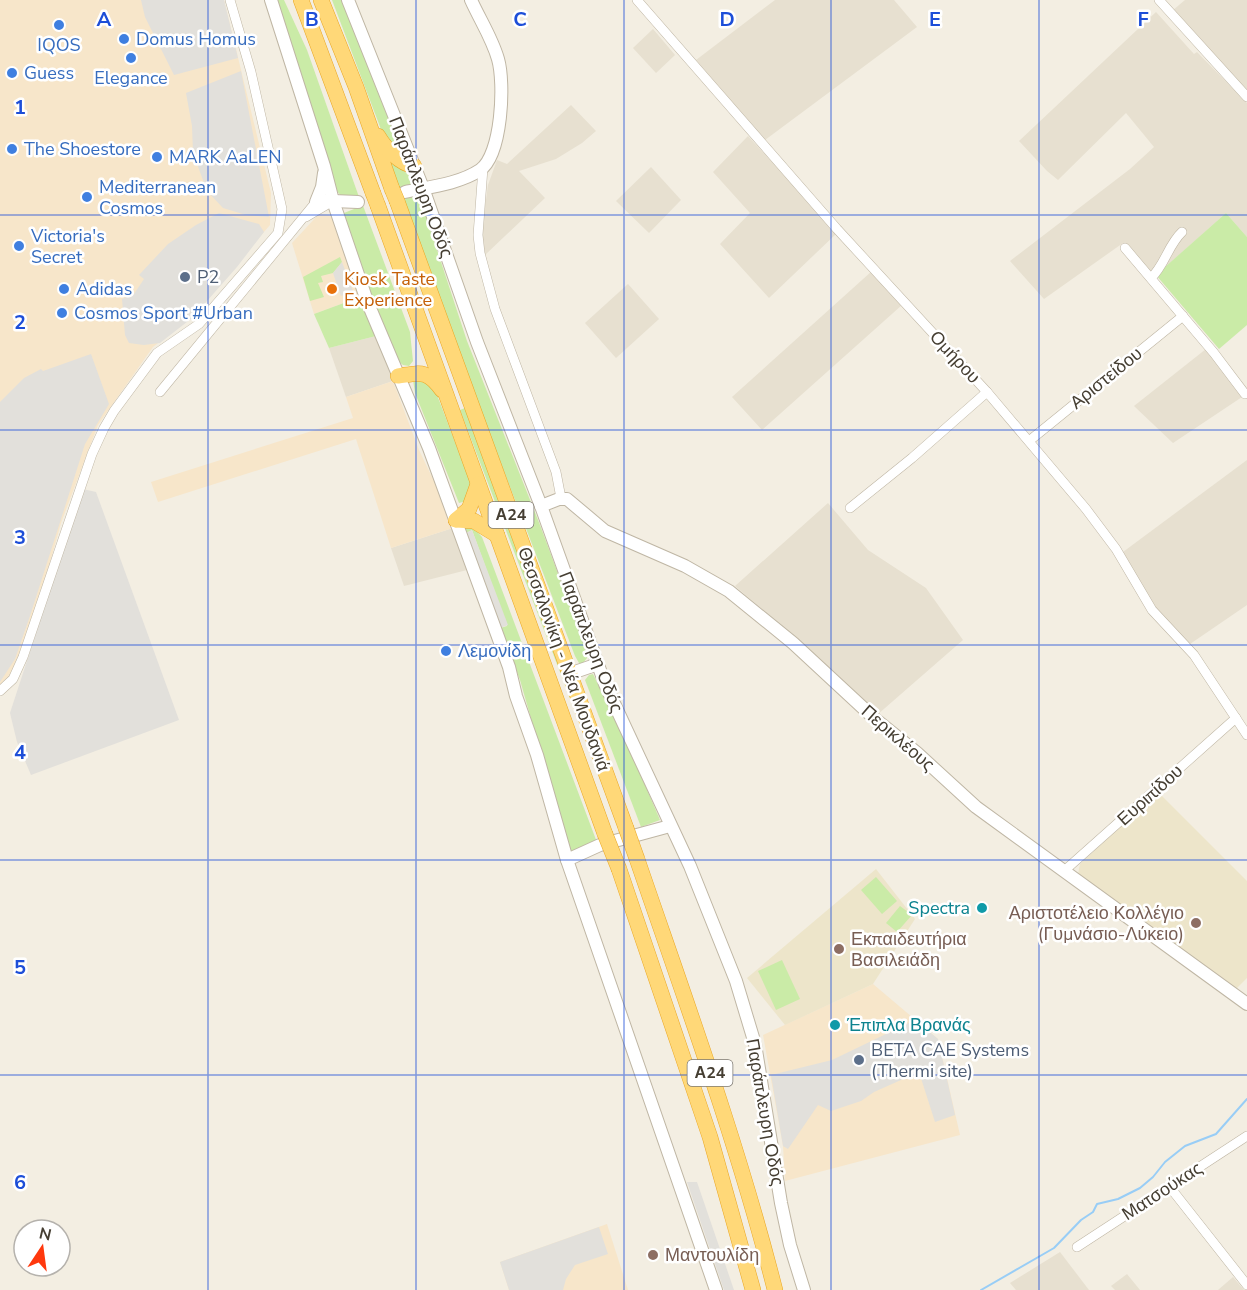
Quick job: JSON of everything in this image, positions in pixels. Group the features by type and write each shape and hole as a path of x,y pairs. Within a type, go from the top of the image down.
{"highway":[{"path":"292,0 310,40 322,56"},
{"name":"Θεσσαλονίκη - Νέα Μουδανιά","path":"301,0 619,869 710,1137 753,1290"},
{"name":"Θεσσαλονίκη - Νέα Μουδανιά","path":"321,0 398,194 637,859 748,1192 775,1290"},
{"path":"356,87 384,144 406,164 414,166"},
{"path":"398,376 409,371 416,364 421,356 425,336"},
{"path":"398,376 417,372 426,373 438,384 454,413"},
{"path":"456,520 469,508 478,484"},
{"path":"456,520 474,521 497,535"}],"street":[{"path":"0,691 13,678 23,657 92,454 114,411 157,353 199,324 278,234 282,216 280,199 251,72 230,0"},
{"path":"271,0 333,201 367,302 429,448 509,667 567,860 716,1290"},
{"name":"Παράπλευρη Οδός","path":"348,0 423,188 477,342 541,506 598,664 631,742 690,866 736,981 755,1044 790,1245 804,1290"},
{"path":"471,0 492,41 499,62 501,97 498,138 483,168 478,235 495,309 561,488 561,498 541,506"},
{"name":"Ομήρου","path":"636,0 844,237 987,392 1029,441 1107,535 1148,605 1194,655 1247,735"},
{"path":"1159,0 1247,96"},
{"path":"160,392 302,220 322,187 324,166"},
{"path":"398,194 465,178 483,168"},
{"path":"315,201 324,199 358,202"},
{"path":"302,220 333,201"},
{"path":"1150,278 1157,273 1172,244 1182,232"},
{"path":"1125,248 1245,394"},
{"name":"Αριστείδου","path":"1029,441 1183,316"},
{"path":"850,508 912,458 987,392"},
{"name":"Περικλέους","path":"561,498 571,501 584,515 605,531 685,566 745,602 971,803 1247,1004"},
{"path":"569,674 598,664"},
{"name":"Ευριπίδου","path":"1064,871 1236,718"},
{"path":"567,860 600,845 670,826"},
{"name":"Ματσούκας","path":"1077,1247 1247,1136"},
{"path":"1169,1186 1247,1285"}],"shaded area":[{"name":"Mediterranean Cosmos","path":"0,0 224,0 271,193 270,225 190,318 153,347 98,425 61,523 20,671 14,682 0,696"},
{"path":"141,0 224,0 238,58 174,75 145,17"},
{"path":"775,0 894,0 917,27 765,140 696,60"},
{"path":"1185,0 1247,0 1247,92 1172,11"},
{"path":"1156,12 1194,54 1197,52 1247,103 1247,237 1226,213 1153,278 1123,243 1044,299 1010,261 1130,169 1154,147 1126,113 1058,180 1019,141"},
{"path":"653,29 675,55 656,73 633,48"},
{"path":"241,71 269,217 246,215 223,208 207,191 193,153 192,126 186,93"},
{"path":"571,105 596,131 582,143 556,159 519,171 545,198 485,255 483,221 488,185 497,160 507,164"},
{"path":"748,136 837,233 769,298 720,244 750,213 713,172"},
{"path":"651,167 681,200 649,233 616,201"},
{"name":"P2","path":"219,213 259,224 264,232 192,318 160,343 144,345 129,343 125,335 122,299 134,294 144,279 139,275 168,244"},
{"path":"319,214 329,215 335,220 360,297 314,314 292,243"},
{"path":"342,262 353,291 341,296 333,273"},
{"path":"872,271 902,305 762,430 732,397"},
{"path":"628,284 659,319 616,358 585,323"},
{"path":"376,336 393,381 346,397 329,348"},
{"path":"1206,349 1242,397 1173,443 1134,406"},
{"path":"91,354 109,404 85,444 15,659 0,682 0,402 24,378 41,369 43,371"},
{"path":"393,381 419,450 456,527 391,548 356,439 158,502 151,482 353,418 346,397"},
{"path":"1247,460 1247,605 1190,644 1153,605 1123,552"},
{"path":"83,489 96,492 179,720 31,775 17,742 10,713"},
{"path":"828,503 868,550 926,588 963,640 877,715 782,626 735,586"},
{"path":"456,527 471,569 404,586 391,548"},
{"path":"472,530 508,625 500,628 466,533"},
{"name":"Αριστοτέλειο Κολλέγιο (Γυμνάσιο-Λύκειο)","path":"1158,792 1247,881 1247,978 1236,989 1078,874 1080,864"},
{"name":"Εκπαιδευτήρια Βασιλειάδη","path":"876,869 915,919 873,984 785,1025 747,978"},
{"path":"873,984 938,1039 960,1135 785,1181 783,1146 763,1035"},
{"path":"915,1020 938,1039 955,1115 935,1122 919,1072 874,1092 861,1101 831,1111 818,1105 788,1149 783,1146 771,1075 832,1060"},
{"path":"687,1182 697,1182 734,1290 724,1290"},
{"path":"607,1224 628,1290 509,1290 500,1262"},
{"path":"599,1227 608,1254 575,1265 566,1279 563,1290 509,1290 500,1262"},
{"path":"1060,1252 1089,1290 1016,1290 1010,1283"},
{"path":"1127,1274 1140,1290 1115,1290 1111,1286"},
{"path":"1233,1277 1244,1290 1218,1290"}],"green space":[{"path":"275,0 284,0 307,50 359,197 342,197 336,190"},
{"path":"332,0 344,0 407,159 385,140"},
{"path":"387,160 403,170 414,185 397,191"},
{"path":"419,195 467,341 583,641 587,658 583,663 579,663 575,656 402,198"},
{"path":"362,203 410,332 413,361 409,366 398,361 372,301 342,219 344,213"},
{"path":"1226,213 1247,237 1247,325 1219,349 1156,275"},
{"path":"340,257 342,262 333,273 321,276 323,282 318,283 324,297 310,301 303,277"},
{"path":"360,297 376,336 329,348 314,314"},
{"path":"419,375 434,387 473,489 470,500 459,503 415,393 413,380"},
{"path":"465,408 580,712 576,714 460,410"},
{"path":"471,525 482,537 598,845 570,855 520,680 500,628 507,626 472,530 466,533 464,526"},
{"path":"593,674 628,745 660,820 641,827 585,680"},
{"path":"876,877 897,901 882,914 861,890"},
{"path":"900,906 912,915 897,932 886,923"},
{"path":"782,960 800,999 776,1010 758,971"}],"waterway":[{"path":"981,1290 1054,1248 1081,1220 1093,1212 1097,1204 1118,1199 1140,1188 1165,1162 1185,1146 1216,1134 1247,1099"}],"place":[{"name":"IQOS","path":"59,25"},
{"name":"Domus Homus","path":"124,39"},
{"name":"Elegance","path":"131,58"},
{"name":"Guess","path":"12,73"},
{"name":"The Shoestore","path":"12,149"},
{"name":"MARK AaLEN","path":"157,157"},
{"name":"Mediterranean Cosmos","path":"87,197"},
{"name":"Victoria's Secret","path":"19,246"},
{"name":"P2","path":"185,277"},
{"name":"Adidas","path":"64,289"},
{"name":"Kiosk Taste Experience","path":"332,289"},
{"name":"Cosmos Sport #Urban","path":"62,313"},
{"name":"Λεμονίδη","path":"446,651"},
{"name":"Spectra","path":"982,908"},
{"name":"Αριστοτέλειο Κολλέγιο (Γυμνάσιο-Λύκειο)","path":"1196,923"},
{"name":"Εκπαιδευτήρια Βασιλειάδη","path":"839,949"},
{"name":"Έπιπλα Βρανάς","path":"835,1025"},
{"name":"BETA CAE Systems (Thermi site)","path":"859,1060"},
{"name":"Μαντουλίδη","path":"653,1255"}]}
